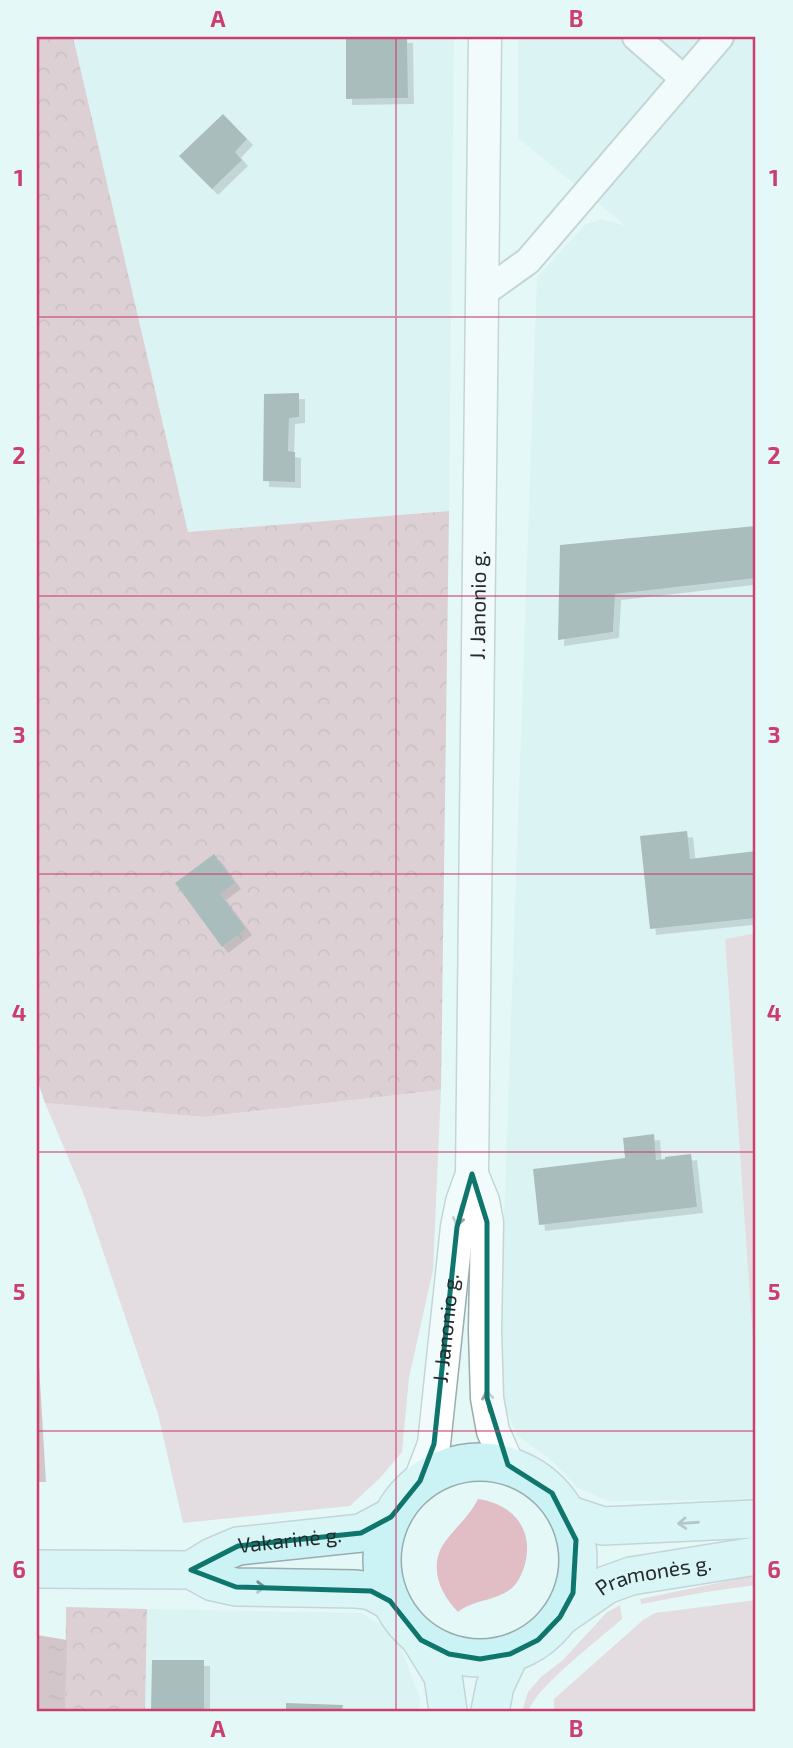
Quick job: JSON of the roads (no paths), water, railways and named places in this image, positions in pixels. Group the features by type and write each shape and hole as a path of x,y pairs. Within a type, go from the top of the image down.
{"main road":[{"path":"421,1640 449,1654 480,1659 510,1654 538,1640 560,1617 573,1593 578,1567 576,1540 567,1514 552,1493 531,1476 508,1465 477,1461 447,1467 420,1481 391,1517 384,1537 381,1559 383,1580 390,1601 403,1622 421,1640 443,1676 448,1711"},
{"name":"Pramonės g.","path":"567,1514 603,1526 756,1519"},
{"name":"Vakarinė g.","path":"191,1570 238,1546 360,1533 391,1517"},
{"name":"Pramonės g.","path":"560,1617 606,1585 631,1576 756,1556"},
{"name":"Vakarinė g.","path":"37,1569 191,1570 213,1582 236,1587 356,1589 371,1591 390,1601"},
{"path":"490,1711 495,1686 510,1654"}],"street":[{"name":"J. Janonio g.","path":"420,1481 434,1444 457,1227 472,1174 485,37"},
{"path":"636,37 683,78"},
{"path":"482,294 528,261 720,37"},
{"name":"J. Janonio g.","path":"472,1174 483,1201 487,1222 487,1398 493,1431 508,1465"}],"water":[{"path":"37,1342 38,1348 46,1482 37,1482"},
{"path":"37,1635 67,1640 65,1711 37,1711"}]}
